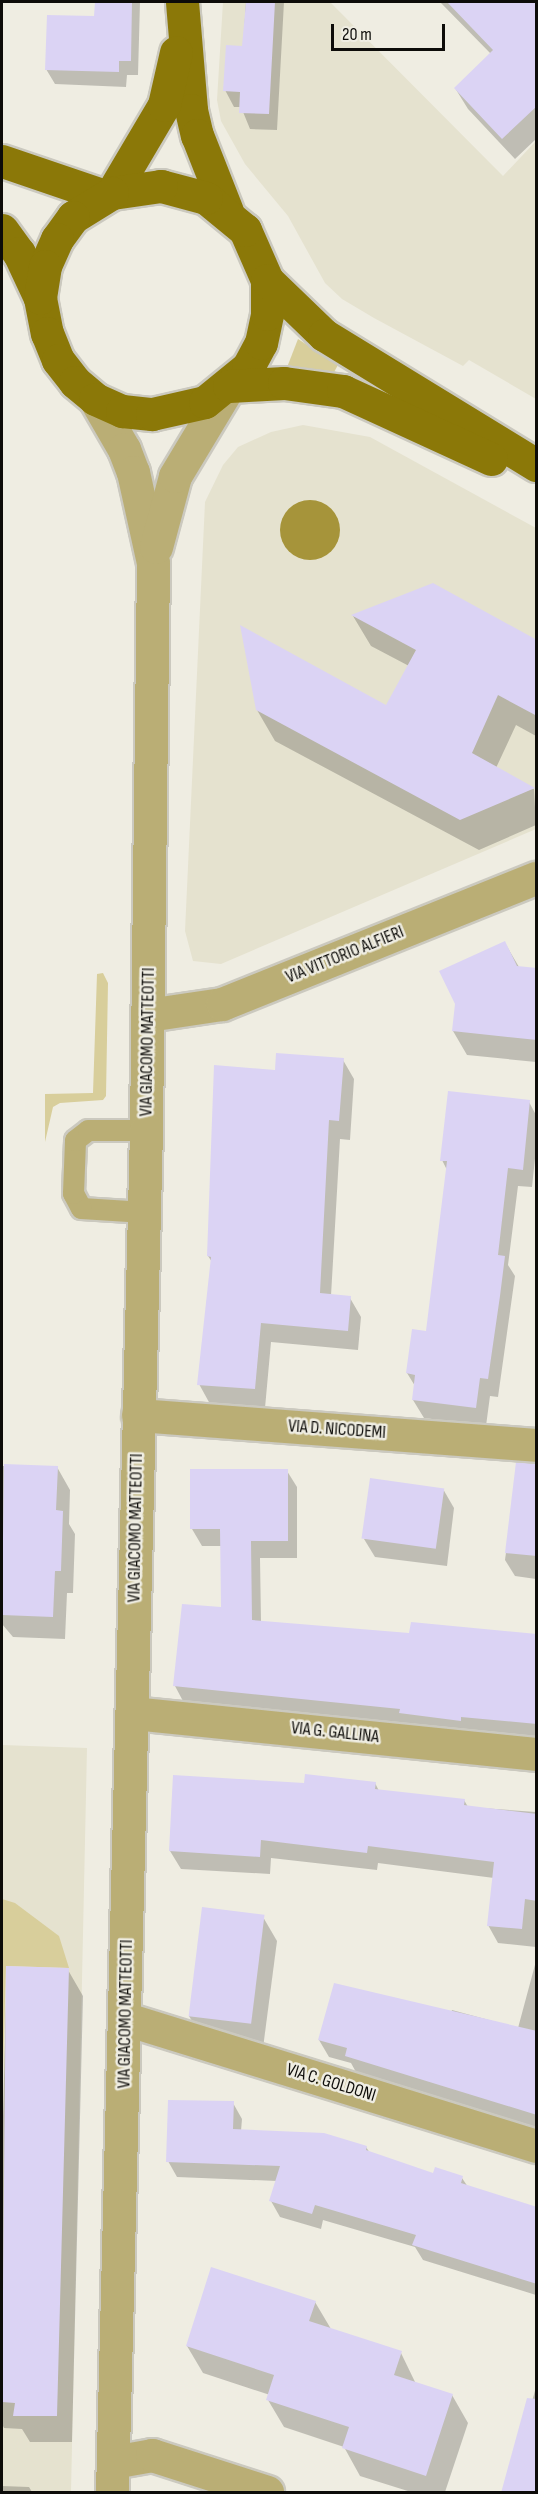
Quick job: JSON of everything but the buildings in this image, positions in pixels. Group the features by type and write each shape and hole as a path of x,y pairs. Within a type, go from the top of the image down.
{"main road":[{"path":"109,194 164,105 181,14"},
{"path":"181,14 197,135 227,211"},
{"path":"2,161 109,194"},
{"path":"40,298 45,266 57,239 74,217 109,194 161,186 206,198 227,211 245,230 267,280 324,335 537,465"},
{"path":"2,230 19,253 40,298 47,333 58,360 75,382 95,399 122,411 152,414 205,402 230,386 248,367 261,344 267,314 267,280"},
{"path":"230,386 284,383 343,391 537,479"}],"street":[{"name":"VIA GIACOMO MATTEOTTI","path":"153,563 175,476 230,386"},
{"name":"VIA GIACOMO MATTEOTTI","path":"95,399 124,449 133,472 153,563 147,1130 138,1415 126,2019 113,2477"},
{"name":"VIA VITTORIO ALFIERI","path":"148,1015 222,1004 537,878"},
{"name":"VIA D. NICODEMI","path":"138,1415 537,1444"},
{"name":"VIA G. GALLINA","path":"133,1713 537,1754"},
{"name":"VIA C. GOLDONI","path":"126,2019 537,2146"},
{"path":"113,2477 152,2455 267,2493"}],"lane":[{"path":"144,1212 81,1208 73,1193 75,1140 88,1130 147,1130"}],"shaded area":[{"path":"223,2 330,2 503,176 536,141 536,399 469,360 463,366 374,318 342,299 325,283 288,216 245,164 221,121 217,100"},
{"path":"298,339 338,365 333,374 286,370"},
{"path":"303,425 370,437 536,528 536,829 221,964 193,961 185,931 205,502 223,465 238,447 271,432"},
{"path":"310,500 331,509 340,530 331,551 310,560 289,551 280,530 289,509"},
{"path":"103,973 108,983 106,1096 103,1100 60,1103 53,1107 45,1142 45,1094 93,1093 97,974"},
{"path":"2,1745 87,1748 71,2492 2,2492"},
{"path":"2,1899 15,1903 59,1936 69,1968 6,1966 2,2104"}]}
